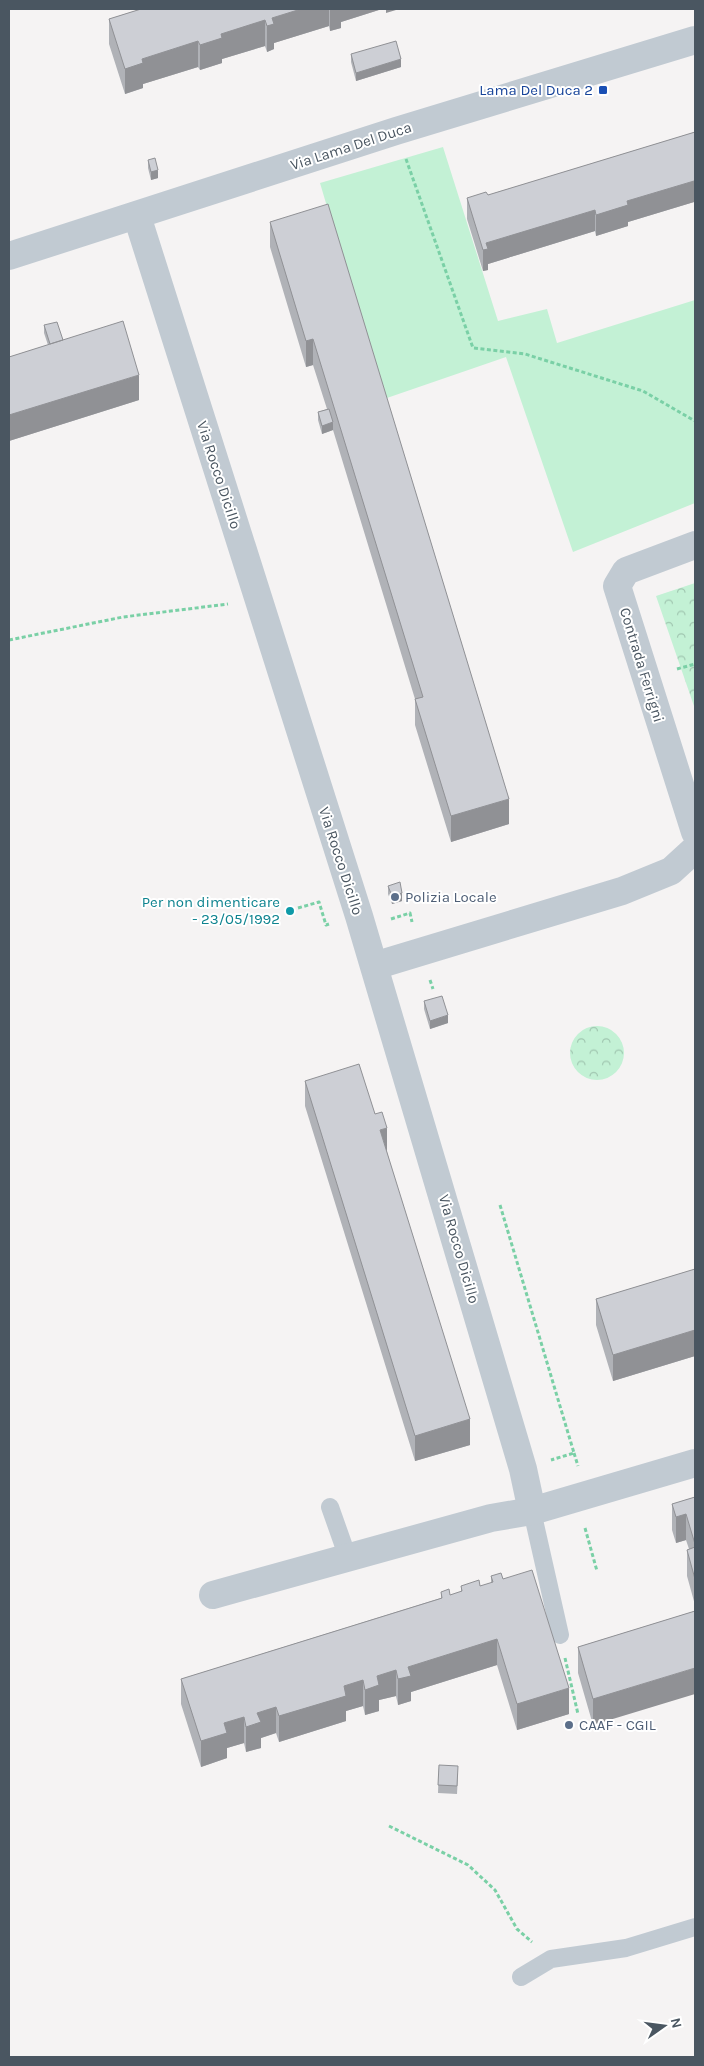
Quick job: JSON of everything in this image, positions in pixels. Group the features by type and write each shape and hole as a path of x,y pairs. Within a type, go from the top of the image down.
{"street":[{"name":"Via Lama Del Duca","path":"9,256 396,131 695,40"},
{"name":"Via Rocco Dicillo","path":"137,216 374,966 523,1469 532,1511"},
{"name":"Contrada Ferrigni","path":"695,545 626,571 617,586 695,832"},
{"path":"374,966 622,891 671,871 695,849"},
{"path":"213,1595 491,1518 532,1511 695,1462"}],"lane":[{"path":"330,1507 348,1558"},
{"path":"532,1511 560,1634"},
{"path":"521,1977 550,1959 626,1948 695,1927"}],"path":[{"path":"396,131 473,348 525,354 643,391 695,421"},
{"path":"9,640 123,617 258,600"},
{"path":"298,908 319,902"},
{"path":"500,1206 574,1453 523,1469"},
{"path":"560,1634 578,1714"},
{"path":"389,1826 468,1865 495,1890 518,1929 550,1959"}],"green space":[{"path":"443,147 498,321 547,309 557,343 695,300 695,503 573,552 506,357 384,399 320,183"},
{"path":"695,583 695,709 656,596"},
{"path":"597,1026 607,1028 616,1034 622,1043 624,1053 622,1063 616,1072 607,1078 597,1080 587,1078 578,1072 572,1063 570,1053 572,1043 578,1034 587,1028"}],"building":[{"path":"141,9 301,9 272,18 274,24 267,26 265,20 221,34 222,38 200,45 198,41 142,59 143,63 125,69 109,19"},
{"path":"396,41 401,59 356,73 351,54"},
{"path":"695,132 695,186 694,181 627,201 628,205 596,215 595,210 486,243 488,249 483,250 467,198 486,192 488,195"},
{"path":"155,158 158,170 151,172 148,160"},
{"path":"328,204 509,799 451,816 415,699 423,697 313,339 306,341 270,222"},
{"path":"123,321 139,375 9,415 9,357"},
{"path":"57,322 63,340 50,344 44,325"},
{"path":"329,409 333,422 322,426 318,412"},
{"path":"400,882 402,893 392,896 388,886"},
{"path":"442,996 448,1015 430,1021 424,1001"},
{"path":"359,1064 375,1114 382,1112 387,1128 380,1130 470,1419 415,1436 305,1081"},
{"path":"695,1269 695,1330 613,1355 596,1299"},
{"path":"695,1497 695,1544 686,1514 676,1517 672,1504"},
{"path":"695,1547 695,1579 687,1550"},
{"path":"532,1570 569,1688 517,1704 497,1639 408,1667 411,1676 398,1679 396,1670 377,1676 379,1685 365,1690 363,1680 344,1686 346,1696 279,1716 276,1707 257,1713 261,1722 246,1727 244,1717 224,1723 227,1733 201,1741 181,1679 442,1598 441,1592 449,1589 450,1595 462,1591 461,1586 479,1580 480,1586 493,1582 491,1576 501,1573 503,1579"},
{"path":"695,1611 695,1668 593,1699 578,1647"},
{"path":"439,1765 458,1766 457,1786 438,1785"}],"place":[{"name":"Lama Del Duca 2","path":"603,90"},
{"name":"Polizia Locale","path":"395,897"},
{"name":"Per non dimenticare - 23/05/1992","path":"290,911"},
{"name":"CAAF - CGIL","path":"569,1725"}]}
